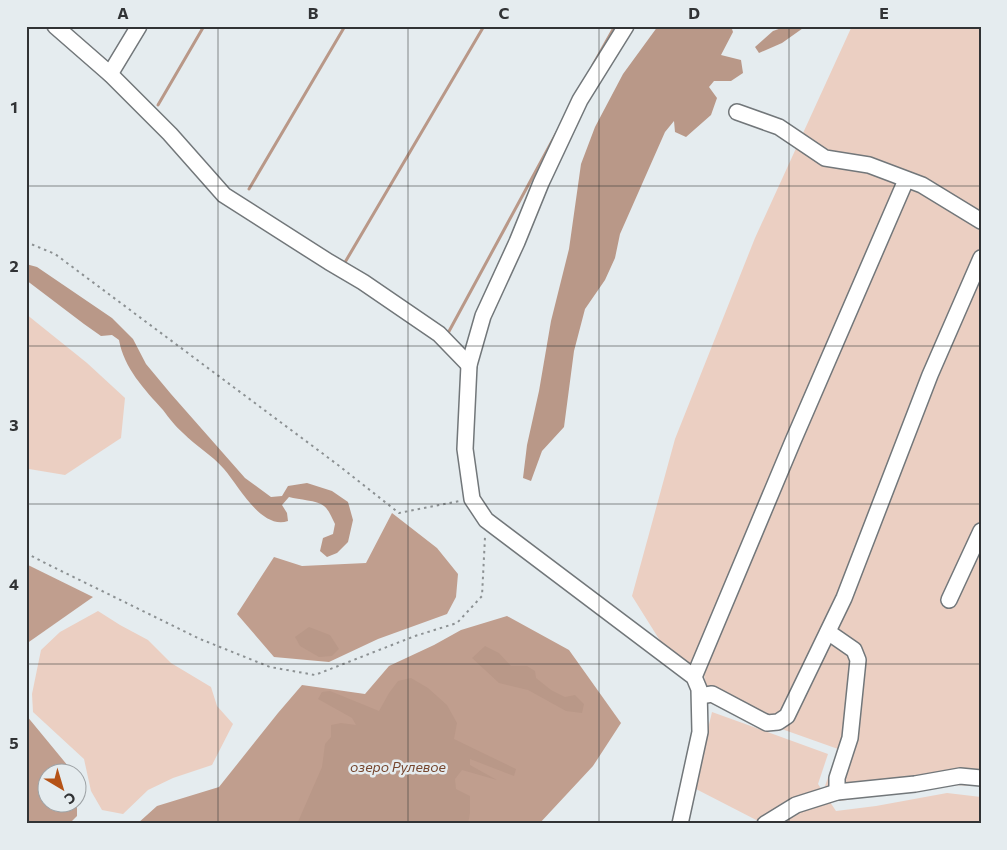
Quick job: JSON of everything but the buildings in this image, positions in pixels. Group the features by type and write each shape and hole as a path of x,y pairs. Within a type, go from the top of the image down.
{"street":[{"path":"55,26 110,74 170,134 224,195 370,287 438,334 469,365"},
{"path":"110,74 139,26"},
{"path":"626,26 580,100 541,183 517,242 483,316 469,365 465,449 472,499 486,520 694,677 700,696 700,732 680,824"},
{"path":"736,112 779,127 825,158 869,166 922,185 981,221"},
{"path":"694,677 796,432 906,180"},
{"path":"700,696 712,694 767,723 778,722 787,716 844,598 930,375 981,258"},
{"path":"949,600 981,531"},
{"path":"828,632 854,650 858,660 850,738 837,778 837,792"},
{"path":"765,824 796,805 837,792 915,784 960,776 981,778"}],"path":[{"path":"26,242 55,254 338,465 399,513 472,499"},
{"path":"26,553 200,639 270,667 315,675 414,636 457,624 482,596 486,520"}],"shaded area":[{"path":"852,26 981,26 981,786 948,785 840,801 825,786 838,749 709,703 704,675 664,647 632,596 675,439 755,238"},
{"path":"26,314 87,363 125,398 121,438 65,475 26,468"},
{"path":"392,513 437,548 458,574 456,597 447,614 378,639 329,662 274,657 237,614 274,557 302,566 366,563"},
{"path":"26,564 93,597 26,644"},
{"path":"98,611 148,640 171,663 211,687 217,706 233,724 212,765 173,778 148,790 123,814 102,810 91,791 88,777 88,762 85,762 84,759 33,712 32,694 41,650 60,632"},
{"path":"507,616 569,650 621,723 593,766 539,824 137,824 157,806 219,787 302,685 365,694 389,666 461,630"},
{"path":"712,712 828,754 818,784 836,811 947,793 981,797 981,824 764,824 694,788"},
{"path":"26,715 65,762 38,762 38,812 77,812 77,816 69,824 26,824"}],"water":[{"path":"658,26 731,26 733,32 721,55 741,60 743,73 731,81 714,81 709,87 717,98 711,115 686,137 675,132 674,121 665,132 620,234 615,258 605,280 585,309 574,351 564,427 542,451 531,481 523,478 527,445 539,391 551,321 569,249 581,164 595,127 623,74"},
{"path":"787,26 806,26 782,43 759,53 755,47 773,31"},
{"path":"26,264 37,267 112,318 133,339 146,364 245,478 271,497 282,496 288,486 307,483 332,491 348,502 353,520 348,542 337,553 327,557 320,551 323,538 333,534 335,524 326,508 317,502 289,497 282,505 287,513 288,521 278,522 260,513 224,469 178,428 142,386 125,360 119,340 112,335 101,336 26,280"},
{"path":"309,627 330,635 339,649 332,656 319,657 300,646 295,637"},
{"path":"485,646 499,653 511,666 527,666 535,671 536,678 551,690 565,697 575,695 584,704 582,713 566,711 528,690 499,683 472,658"},
{"name":"озеро Рулевое","path":"411,678 428,688 447,705 457,723 454,739 516,769 514,776 470,759 470,765 497,780 462,770 455,779 456,789 470,796 468,824 297,824 322,767 325,744 331,737 331,725 341,723 356,725 352,718 318,699 322,692 330,691 379,711 398,681"}],"waterway":[{"path":"158,105 204,26"},
{"path":"249,189 345,26"},
{"path":"344,264 484,26"},
{"path":"593,65 615,26"},
{"path":"447,335 557,132"}]}
